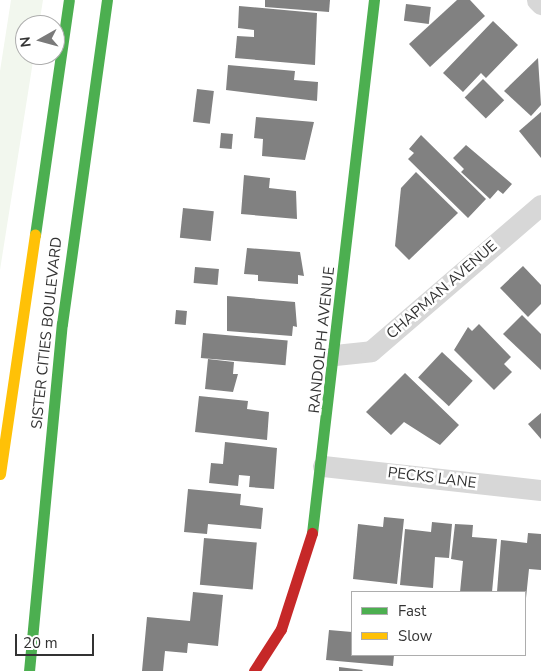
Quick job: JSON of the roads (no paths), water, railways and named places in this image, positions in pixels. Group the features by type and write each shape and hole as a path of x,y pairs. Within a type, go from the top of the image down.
{"main road":[{"name":"SISTER CITIES BOULEVARD","path":"0,474 69,0"},
{"name":"SISTER CITIES BOULEVARD","path":"29,671 64,314 107,0"},
{"name":"RANDOLPH AVENUE","path":"254,671 282,629 300,584 323,466 374,0"}],"street":[{"path":"537,0 541,4"},
{"name":"CHAPMAN AVENUE","path":"335,355 371,351 541,206"},
{"name":"PECKS LANE","path":"323,466 541,490"}]}
